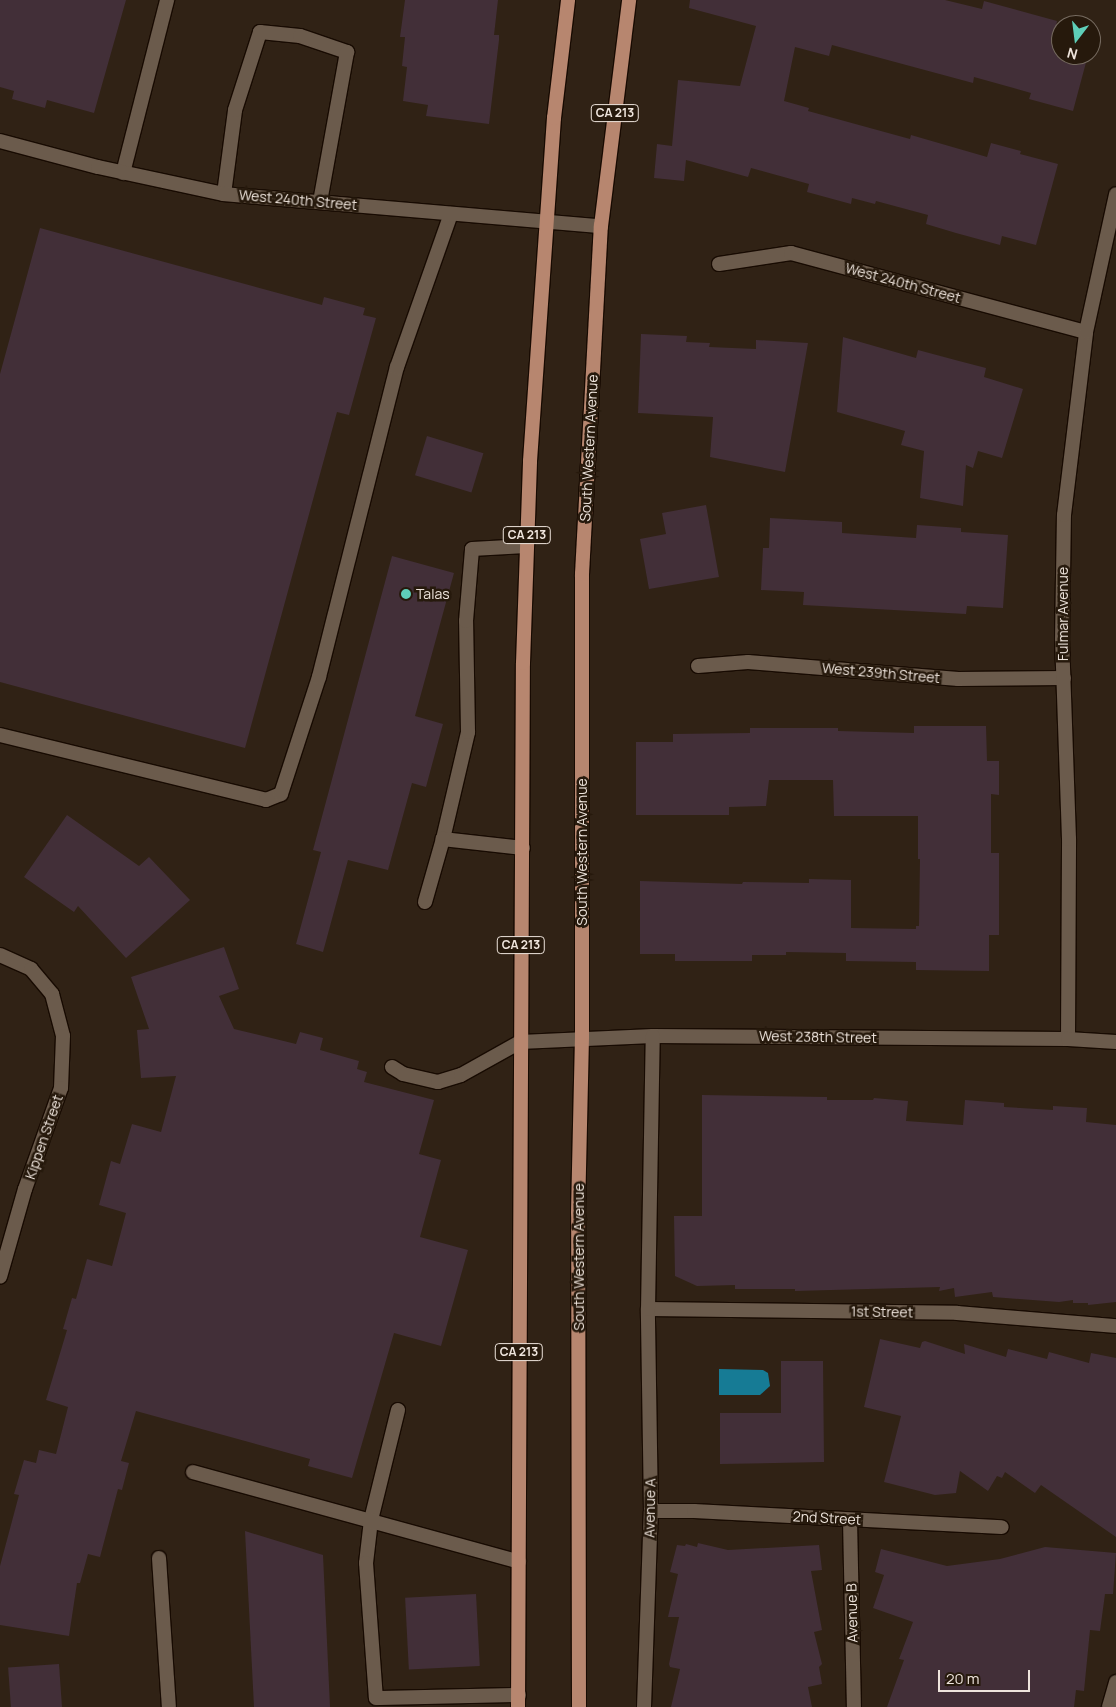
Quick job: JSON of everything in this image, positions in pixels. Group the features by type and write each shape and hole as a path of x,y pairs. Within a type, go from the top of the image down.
{"main road":[{"name":"CA 213","path":"518,1701 520,1042 523,663 526,546 530,461 554,118 568,0"},
{"name":"South Western Avenue","path":"579,1707 578,1213 582,1037 582,574 602,226 629,0"}],"street":[{"path":"123,173 167,0"},
{"path":"224,194 235,110 260,32 300,36 347,52 320,202"},
{"name":"West 240th Street","path":"0,140 123,173 224,194 602,226"},
{"name":"Fulmar Avenue","path":"1068,1039 1069,839 1062,640 1064,515 1086,332 1116,194"},
{"path":"0,735 266,800 281,794 319,677 397,367 451,214"},
{"name":"West 240th Street","path":"719,264 792,253 1086,332"},
{"path":"425,902 443,839 468,732 466,621 472,549 526,546"},
{"name":"West 239th Street","path":"698,666 748,662 958,679 1064,678"},
{"path":"443,839 523,848"},
{"name":"Kippen Street","path":"0,955 31,969 52,994 63,1036 60,1088 25,1189 0,1277"},
{"name":"West 238th Street","path":"520,1042 582,1037 652,1036 1068,1039 1116,1042"},
{"name":"Avenue A","path":"644,1707 651,1511 648,1309 652,1036"},
{"path":"392,1068 403,1074 438,1082 461,1075 520,1042"},
{"name":"1st Street","path":"648,1309 957,1313 1116,1326"},
{"path":"398,1410 371,1520 366,1563 376,1703 518,1701"},
{"path":"193,1472 519,1562"},
{"name":"2nd Street","path":"651,1511 694,1511 1002,1527"},
{"name":"Avenue B","path":"850,1520 854,1707"},
{"path":"159,1558 170,1707"},
{"path":"1109,1707 1116,1682"}],"water":[{"path":"719,1369 763,1370 768,1373 770,1386 760,1395 719,1395"}],"building":[{"path":"0,0 126,0 94,113 47,100 45,108 12,99 14,91 0,87"},
{"path":"405,0 498,0 494,35 499,35 499,40 489,124 426,116 428,105 403,101 407,67 402,66 405,37 400,37"},
{"path":"690,0 945,0 982,9 984,1 1051,19 1051,65 1085,65 1073,111 1029,99 1031,93 974,77 973,83 832,45 829,56 795,47 784,101 809,108 808,111 910,139 911,135 987,157 991,143 1021,151 1020,154 1058,164 1036,245 1002,236 1000,245 926,224 928,215 876,201 875,204 852,198 851,204 807,192 809,184 751,168 748,177 686,160 684,181 654,178 657,144 672,146 678,80 740,86 756,26 689,8"},
{"path":"40,228 322,305 324,297 365,308 363,315 376,318 349,415 337,412 245,748 0,682 0,374"},
{"path":"641,334 687,336 686,342 710,343 709,347 756,349 756,340 808,343 785,472 710,457 713,417 638,413"},
{"path":"843,337 916,358 918,350 986,368 984,377 1023,389 1002,458 978,451 973,468 966,465 963,506 920,498 924,451 901,445 905,431 837,412"},
{"path":"427,436 483,453 471,492 415,475"},
{"path":"706,505 719,577 649,589 640,539 666,534 662,513"},
{"path":"770,518 842,522 842,533 916,538 917,525 961,528 961,532 1008,535 1003,608 967,606 966,614 803,605 804,592 761,590 763,548 769,548"},
{"path":"392,556 454,573 415,716 443,724 426,787 412,783 388,870 348,860 323,952 296,944 321,852 313,850"},
{"path":"914,726 986,726 987,761 999,761 999,795 991,794 991,853 999,853 999,935 989,935 989,971 916,970 916,962 846,961 846,953 786,952 786,955 752,955 752,961 675,961 675,954 640,954 640,881 742,884 743,882 809,883 809,879 851,880 851,928 916,929 916,926 919,926 920,859 918,859 918,816 834,816 833,780 769,780 766,806 729,807 729,815 636,815 636,742 673,742 673,734 750,733 750,728 838,728 838,731 914,733"},
{"path":"67,815 139,866 149,857 190,900 126,958 78,906 74,912 24,877"},
{"path":"224,947 239,989 219,996 234,1029 296,1044 300,1032 323,1038 320,1050 359,1061 357,1069 367,1072 364,1082 434,1100 419,1154 441,1160 420,1237 468,1250 441,1346 394,1333 352,1478 308,1466 310,1459 136,1411 121,1461 129,1463 122,1490 118,1489 100,1557 88,1554 80,1583 77,1583 69,1636 0,1625 0,1566 19,1495 14,1494 24,1460 36,1463 39,1450 56,1454 68,1407 46,1400 67,1330 63,1329 72,1298 76,1299 87,1259 112,1266 126,1213 99,1205 111,1161 120,1164 132,1124 161,1132 176,1076 141,1078 137,1030 149,1029 131,977"},
{"path":"702,1095 827,1097 827,1100 873,1100 874,1098 908,1101 906,1121 963,1125 965,1100 1004,1103 1004,1107 1053,1110 1053,1106 1087,1108 1086,1122 1116,1125 1116,1302 1088,1305 1088,1303 1073,1303 1073,1300 1059,1302 993,1297 992,1292 955,1297 954,1288 939,1291 940,1287 795,1291 795,1289 735,1289 735,1285 697,1286 675,1276 674,1216 702,1216"},
{"path":"880,1339 920,1348 922,1342 925,1341 965,1354 964,1344 1006,1357 1008,1349 1047,1359 1049,1352 1089,1363 1091,1353 1116,1358 1116,1537 1041,1485 1035,1493 1005,1472 1002,1478 997,1476 988,1491 960,1471 956,1493 935,1495 884,1482 901,1416 864,1407"},
{"path":"781,1361 823,1361 824,1462 720,1464 720,1413 781,1413"},
{"path":"245,1531 323,1555 330,1707 254,1707"},
{"path":"698,1543 728,1550 819,1545 822,1570 811,1571 822,1630 814,1632 822,1664 819,1667 822,1684 808,1687 812,1707 671,1707 680,1669 670,1667 669,1664 679,1617 668,1617 678,1574 670,1572 677,1545 685,1546 686,1544 697,1547"},
{"path":"1045,1547 1116,1553 1113,1594 1105,1594 1100,1631 1090,1630 1084,1691 1076,1690 1074,1707 887,1707 904,1660 899,1659 913,1622 873,1608 884,1575 875,1572 881,1549 947,1566 1000,1559"},
{"path":"476,1594 480,1666 409,1670 405,1598"},
{"path":"59,1664 62,1707 11,1707 8,1668"}],"place":[{"name":"Talas","path":"406,594"}]}
